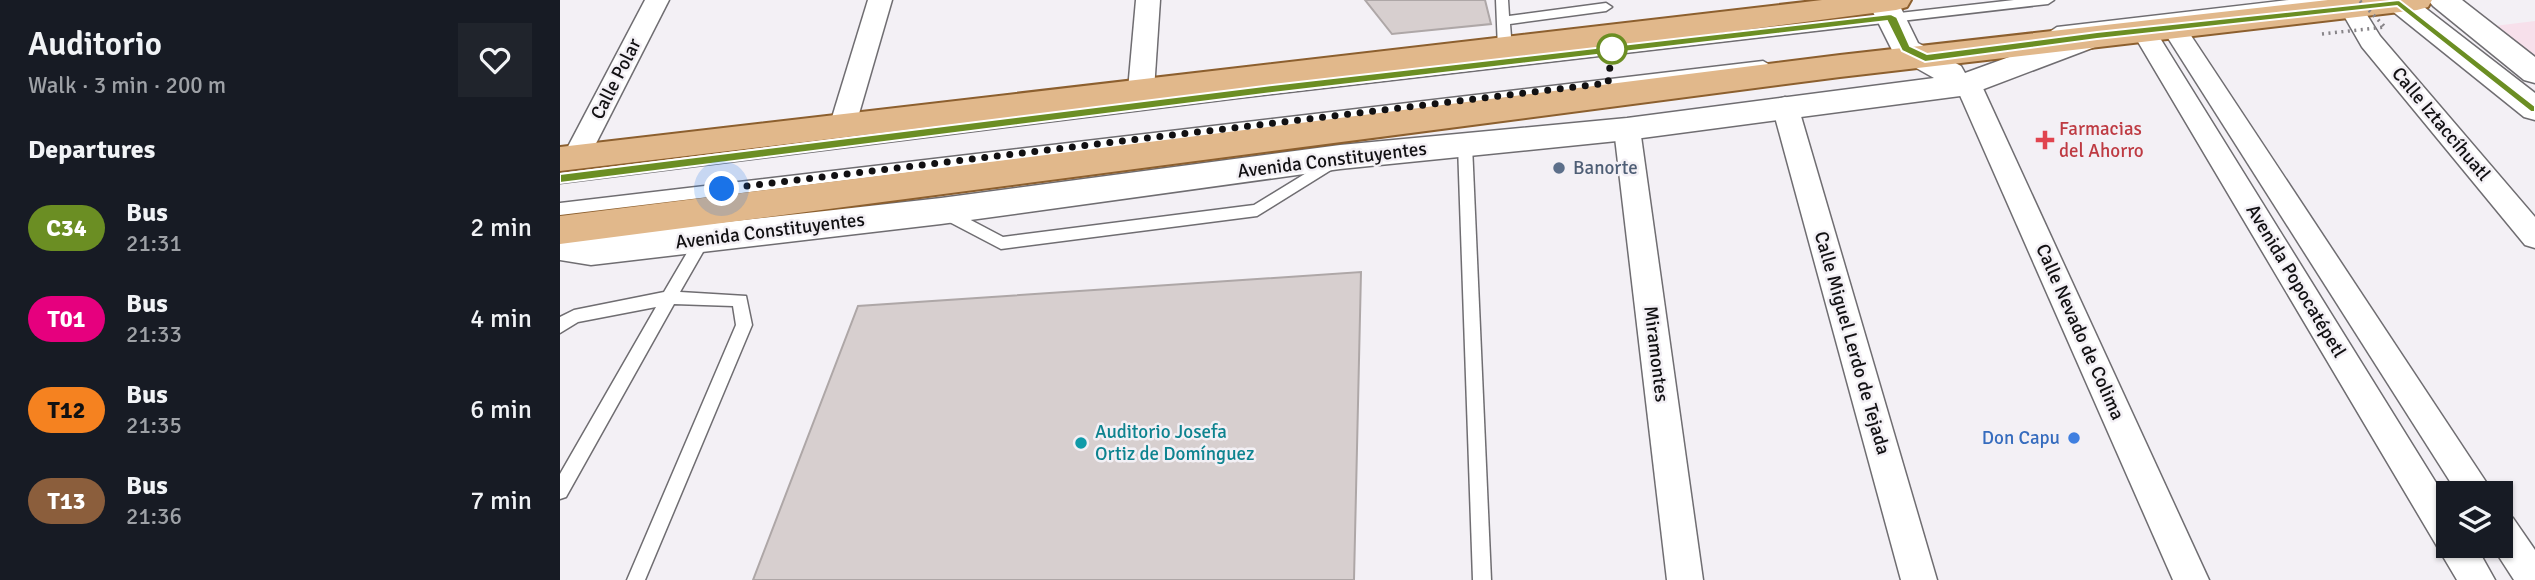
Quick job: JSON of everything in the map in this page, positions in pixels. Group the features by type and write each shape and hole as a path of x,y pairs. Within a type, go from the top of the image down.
{"main road":[{"path":"1698,26 1781,0"},
{"name":"Avenida Constituyentes","path":"560,230 1840,66 1915,54 2158,29 2344,2 2404,1"},
{"path":"565,165 843,124 1141,90 1607,17 1698,26 1888,5"}],"street":[{"name":"Calle Polar","path":"565,165 657,0"},
{"path":"843,124 880,0"},
{"path":"1141,90 1148,0"},
{"path":"2442,0 2535,73"},
{"path":"2404,1 2535,109"},
{"name":"Calle Iztaccíhuatl","path":"2344,2 2371,41 2535,237"},
{"path":"1888,5 1915,54 1968,84"},
{"name":"Avenida Popocatépetl","path":"2158,29 2468,481"},
{"name":"Avenida Popocatépetl","path":"2158,29 2436,512"},
{"name":"Avenida Constituyentes","path":"560,246 591,251 941,211 1340,157 1627,129 1784,106 1968,84 2097,36"},
{"name":"Calle Nevado de Colima","path":"1968,84 2191,580"},
{"name":"Calle Miguel Lerdo de Tejada","path":"1784,106 1919,580"},
{"name":"Miramontes","path":"1627,129 1685,580"},
{"path":"2513,548 2534,580"},
{"path":"2463,558 2477,580"}],"lane":[{"path":"1502,0 1504,35"},
{"path":"565,165 1238,93 1888,5 2048,0"},
{"path":"560,209 1915,54 2344,2"},
{"path":"1465,145 1482,580"},
{"path":"560,491 703,238"},
{"path":"560,326 574,316 668,298 740,300 744,326 636,580"}],"path":[{"path":"2322,34 2385,27 2344,2"}],"shaded area":[{"path":"2535,21 2535,58 2494,26"}],"building":[{"path":"1365,0 1485,0 1491,24 1392,34"},
{"name":"Auditorio Josefa Ortiz de Domínguez","path":"1361,272 1354,580 753,580 858,306"}],"bus line":[{"name":"C34","path":"560,178 1264,90 1891,17 1906,49 1925,58 2399,2 2535,109"}],"place":[{"name":"Farmacias del Ahorro","path":"2045,140"},
{"name":"Banorte","path":"1559,168"},
{"name":"Don Capu","path":"2074,438"},
{"name":"Auditorio Josefa Ortiz de Domínguez","path":"1081,443"}],"route":[{"path":"722,189 1608,83 1612,49"}]}
